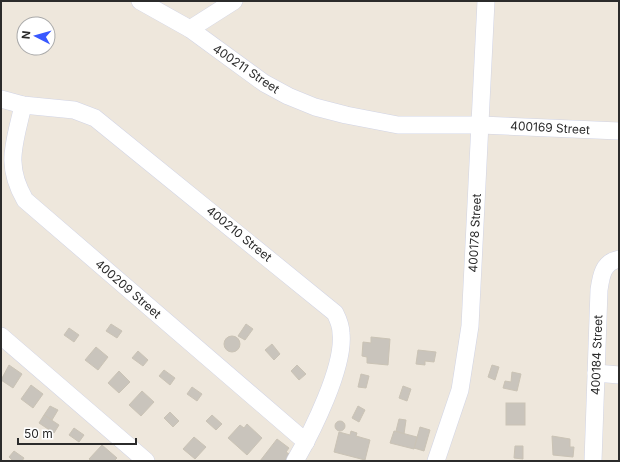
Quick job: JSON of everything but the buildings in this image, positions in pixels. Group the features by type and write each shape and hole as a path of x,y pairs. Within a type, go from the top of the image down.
{"street":[{"name":"400211 Street","path":"140,1 190,29 264,83 288,96 315,107 346,115 398,125 481,125"},
{"path":"190,29 234,1"},
{"name":"400178 Street","path":"436,461 460,390 470,326 486,1"},
{"name":"400210 Street","path":"1,99 23,105 74,110 95,118 334,313 340,323 342,334 340,351 318,419 296,461"},
{"name":"400209 Street","path":"23,105 12,157 12,164 17,186 25,200 306,442"},
{"name":"400169 Street","path":"481,125 619,131"},
{"name":"400184 Street","path":"593,461 596,373 602,275 605,267 612,260 619,259"},
{"path":"1,336 146,461"},
{"path":"596,373 619,375"}]}
